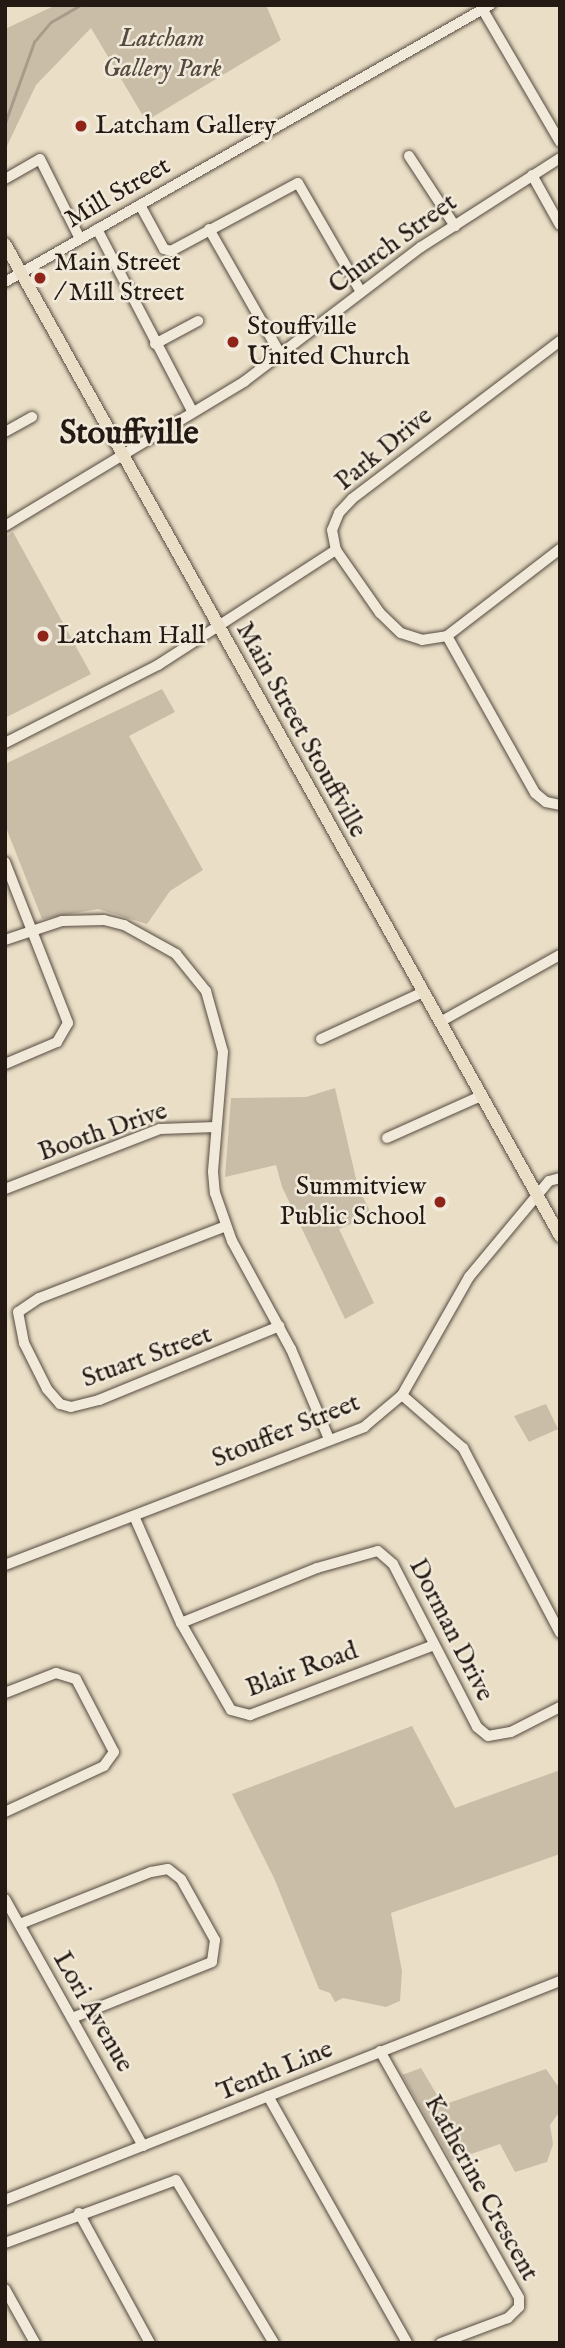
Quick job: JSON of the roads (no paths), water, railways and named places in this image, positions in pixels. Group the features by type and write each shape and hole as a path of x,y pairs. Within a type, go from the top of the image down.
{"main road":[{"name":"Main Street Stouffville","path":"5,244 217,628 560,1236"}],"street":[{"path":"486,7 560,142"},
{"name":"Mill Street","path":"5,282 486,7"},
{"path":"409,156 455,226"},
{"name":"Church Street","path":"5,526 281,355 361,292 532,174 560,158"},
{"path":"5,179 40,159 80,239"},
{"path":"532,174 560,225"},
{"path":"140,205 164,249 171,251 299,179 361,292"},
{"path":"97,229 192,411"},
{"path":"209,229 281,355"},
{"path":"156,344 198,321"},
{"name":"Park Drive","path":"336,550 335,521 352,499 560,341"},
{"path":"5,432 32,417"},
{"path":"5,743 158,665 336,550 391,626 422,640 447,636 560,549"},
{"path":"447,636 535,793 546,802 560,805"},
{"path":"5,862 66,1012 68,1029 51,1047 5,1064"},
{"path":"5,940 32,928 62,921 104,920 133,928 186,964 206,991 222,1037 213,1171 226,1226 311,1389 329,1439"},
{"path":"440,1022 560,955"},
{"path":"321,1039 423,992"},
{"path":"387,1138 481,1096"},
{"name":"Booth Drive","path":"5,1189 159,1129 216,1127"},
{"name":"Stouffer Street","path":"5,1565 365,1426 402,1395 468,1277 549,1181 560,1178"},
{"name":"Stuart Street","path":"226,1226 39,1298 18,1312 24,1343 47,1389 60,1404 71,1407 99,1400 279,1326"},
{"path":"402,1395 463,1448 560,1633"},
{"name":"Blair Road","path":"134,1516 181,1623 223,1701 240,1714 261,1711 434,1645"},
{"name":"Dorman Drive","path":"181,1623 317,1568 378,1550 394,1564 477,1727 488,1736 512,1732 560,1707"},
{"path":"5,1693 56,1673 76,1679 109,1736 114,1752 104,1766 5,1812"},
{"path":"20,1924 151,1872 168,1869 186,1887 215,1940 212,1962 72,2018"},
{"name":"Lori Avenue","path":"5,1899 143,2146"},
{"name":"Tenth Line","path":"5,2200 560,1981"},
{"name":"Katherine Crescent","path":"380,2051 519,2298 519,2307 508,2318 441,2343"},
{"path":"268,2096 407,2343"},
{"path":"5,2243 79,2213 176,2180 274,2343"},
{"path":"79,2213 150,2343"},
{"path":"5,2289 35,2343"}],"waterway":[{"path":"5,123 34,42 51,22 80,5"}],"place":[{"name":"Latcham Gallery","path":"81,126"},
{"name":"Main Street / Mill Street","path":"40,278"},
{"name":"Stouffville United Church","path":"233,342"},
{"name":"Latcham Hall","path":"43,636"},
{"name":"Summitview Public School","path":"440,1202"}],"district":[{"name":"Stouffville","path":"129,435"}],"park label":[{"name":"Latcham Gallery Park","path":"162,54"}]}
